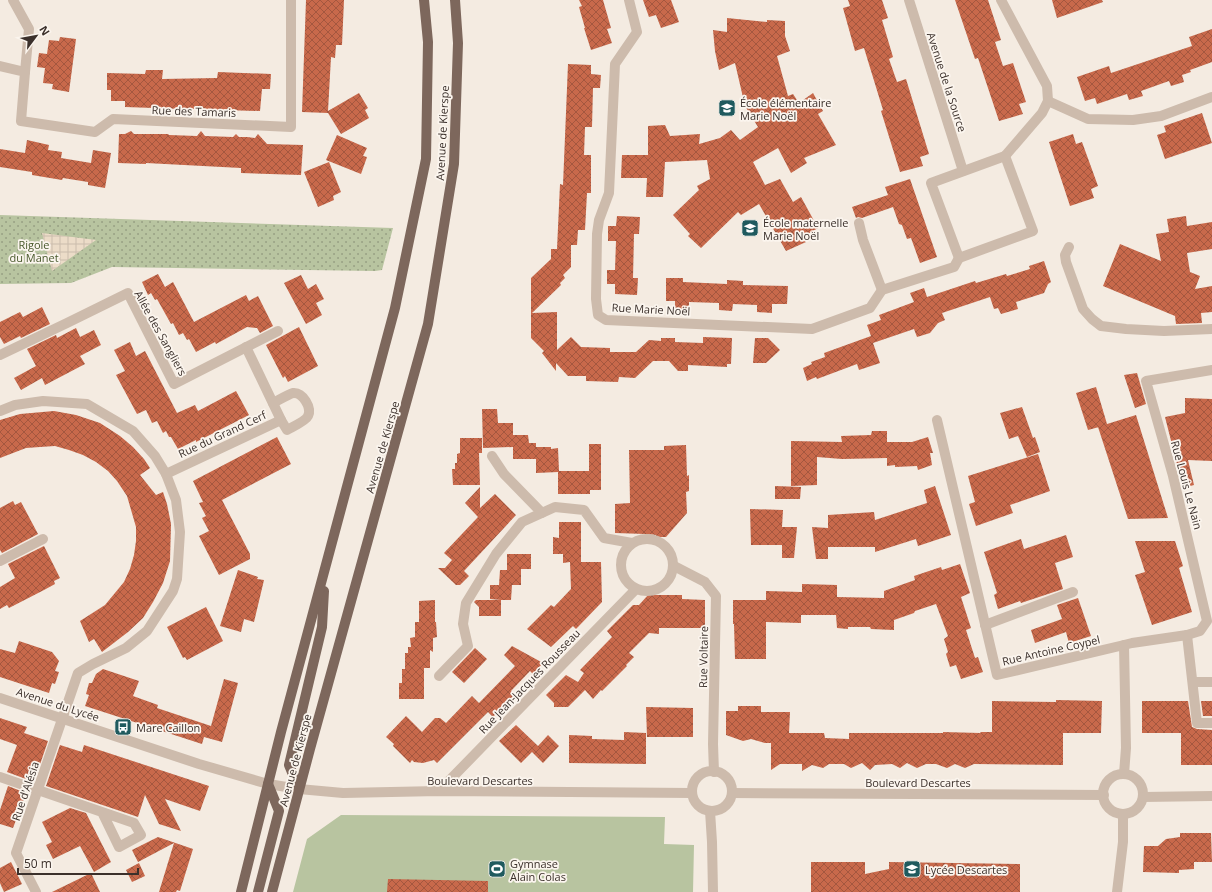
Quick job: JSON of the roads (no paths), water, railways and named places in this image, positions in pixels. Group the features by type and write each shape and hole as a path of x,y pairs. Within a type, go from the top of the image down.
{"main road":[{"name":"Avenue de Kierspe","path":"241,892 268,784 395,308 426,159 428,42 424,0"},
{"name":"Avenue de Kierspe","path":"272,892 299,789 428,324 454,164 458,43 455,0"},
{"path":"299,789 289,765 322,627 325,570"},
{"path":"258,892 279,811 268,784"}],"street":[{"name":"Rue des Tamaris","path":"13,0 29,29 22,120 95,132 113,120 291,127 291,0"},
{"name":"Rue Marie Noël","path":"628,0 637,32 615,64 610,193 599,220 597,234 596,300 598,315 606,320 812,329 870,308 882,290"},
{"name":"Avenue de la Source","path":"909,0 963,171"},
{"path":"959,258 931,182 1005,156 1042,113 1048,101 1046,86 1001,0"},
{"path":"0,66 25,72"},
{"path":"1048,101 1088,119 1133,120 1161,116 1212,97"},
{"path":"859,224 863,240 882,290 954,267 959,258 1033,231 1005,156"},
{"path":"1069,247 1065,255 1066,262 1083,309 1092,319 1102,326 1126,330 1164,332 1212,329"},
{"name":"Allée des Sangliers","path":"0,354 128,293 174,384 278,331"},
{"name":"Rue du Grand Cerf","path":"166,474 281,420 246,347"},
{"name":"Rue Louis Le Nain","path":"1124,645 1187,635 1200,631 1207,621 1173,476 1146,381 1212,370"},
{"path":"273,402 294,393 300,394 305,398 309,408 309,416 306,419 287,430 281,420"},
{"name":"Rue d'Alésia","path":"0,411 15,405 44,401 87,404 133,432 155,456 166,474 176,500 180,532 177,579 174,592 147,631 126,648 78,673 16,853 32,891"},
{"name":"Rue Antoine Coypel","path":"937,420 997,675 1124,645"},
{"path":"492,456 504,474 542,513"},
{"path":"439,676 468,646 462,624 466,603 496,554 522,522 555,507 584,510 604,538 632,543"},
{"path":"652,538 660,541 668,548 673,556 674,566 669,580 662,587 645,591 636,589 627,582 621,565 626,549 632,543 642,539 652,538"},
{"path":"0,561 43,539"},
{"name":"Rue Voltaire","path":"674,566 705,582 716,596 713,744 714,772"},
{"name":"Rue Jean-Jacques Rousseau","path":"439,791 636,589"},
{"path":"985,625 1073,592"},
{"path":"1187,635 1197,723 1212,723"},
{"path":"1124,645 1126,748 1124,774"},
{"path":"1193,682 1212,682"},
{"name":"Avenue du Lycée","path":"0,698 199,764 268,784"},
{"path":"708,772 714,772 720,773 729,781 732,787 732,793 727,804 716,811 710,811 700,807 696,803 692,793 695,781 699,777 708,772"},
{"path":"1124,774 1136,779 1143,790 1142,802 1129,814 1112,811 1104,801 1104,789 1107,783 1112,778 1124,774"},
{"path":"0,777 102,812"},
{"name":"Boulevard Descartes","path":"268,784 299,789 343,793 439,791 692,793"},
{"name":"Boulevard Descartes","path":"732,793 1104,795"},
{"path":"1143,797 1212,796"},
{"path":"710,811 713,892"},
{"path":"1117,892 1123,842 1123,814"}],"place":[{"name":"École élémentaire Marie Noël","path":"727,108"},
{"name":"École maternelle Marie Noël","path":"750,228"},
{"name":"Mare Caillon","path":"123,727"},
{"name":"Gymnase Alain Colas","path":"497,869"},
{"name":"Lycée Descartes","path":"912,869"}],"park label":[{"name":"Rigole du Manet","path":"34,250"}]}
